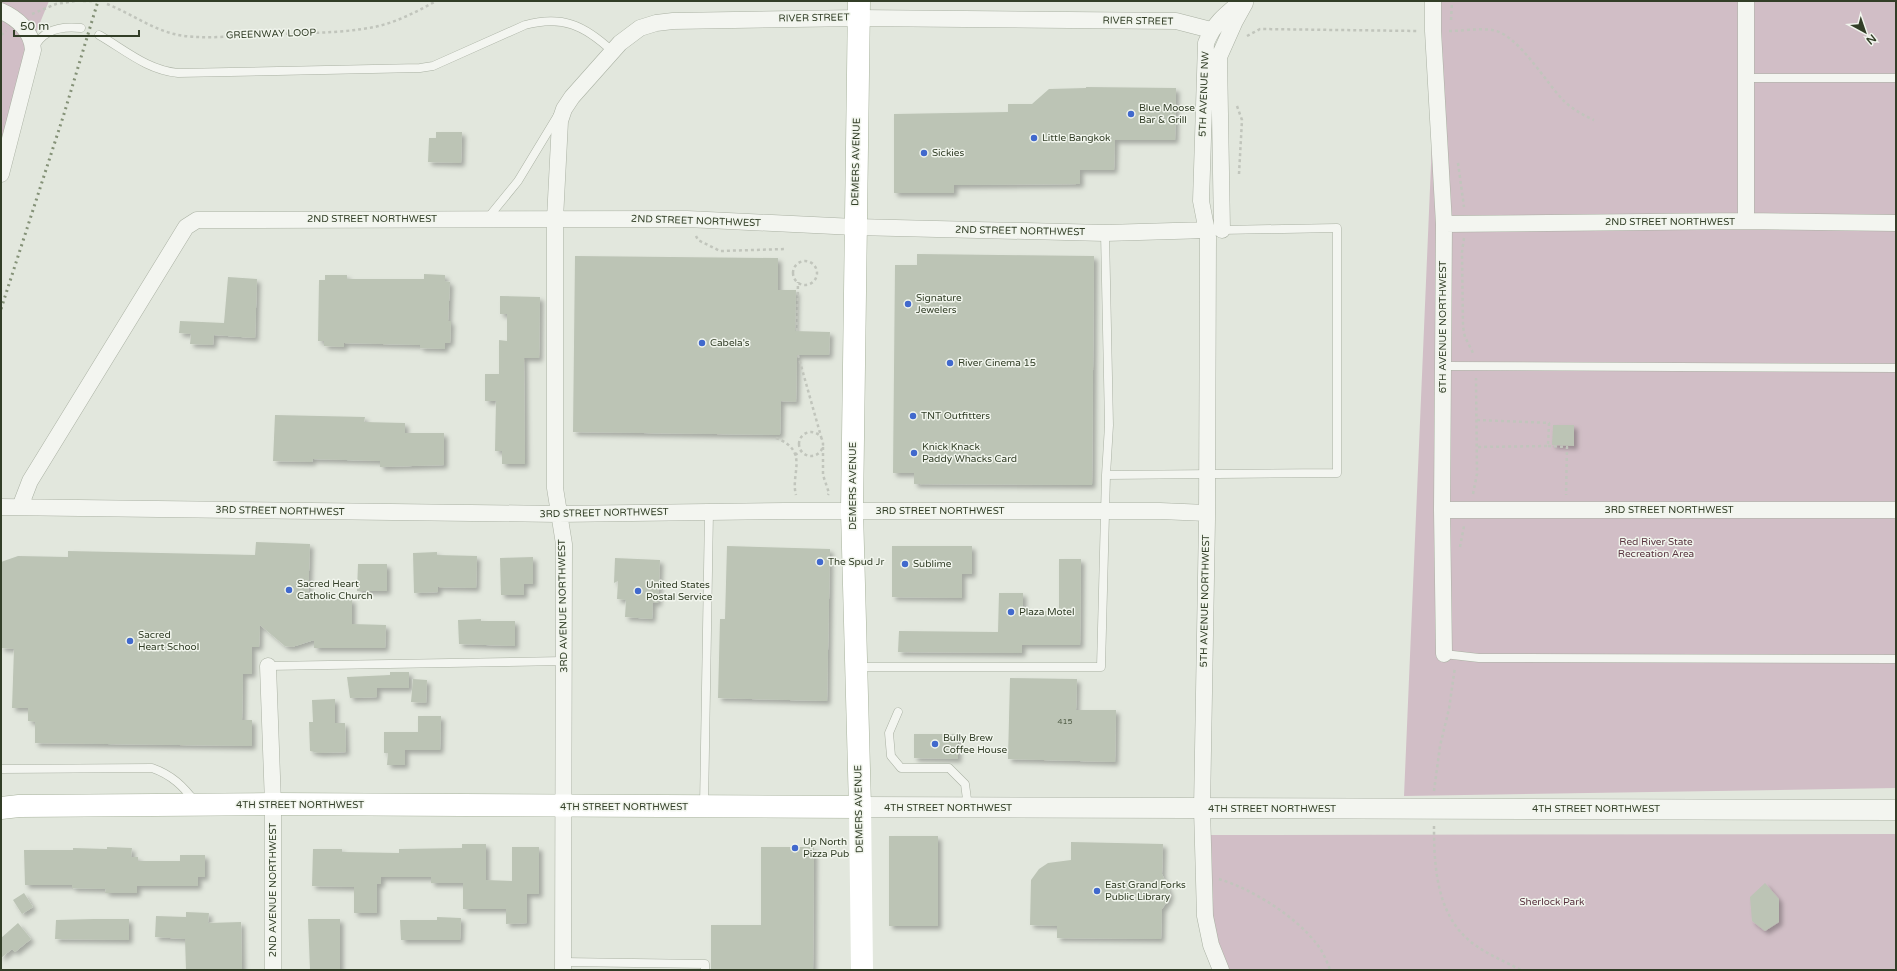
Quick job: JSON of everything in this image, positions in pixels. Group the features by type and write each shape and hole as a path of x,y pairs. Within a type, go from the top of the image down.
{"main road":[{"name":"DEMERS AVENUE","path":"858,9 852,511 855,667 860,808 862,970"},
{"name":"4TH STREET NORTHWEST","path":"1,808 19,806 274,804 860,808"}],"street":[{"path":"1211,30 1223,16 1242,1"},
{"path":"1215,230 1219,57 1235,21 1246,1"},
{"name":"6TH AVENUE NORTHWEST","path":"1433,1 1433,31 1444,224 1442,510 1444,654"},
{"path":"1746,1 1746,221"},
{"name":"RIVER STREET","path":"555,219 558,133 564,109 572,97 612,50 627,36 640,28 656,23 858,9 1176,21 1211,30"},
{"path":"1,11 19,21 32,42 32,50 1,174"},
{"name":"5TH AVENUE NW","path":"1211,30 1206,43 1204,63 1201,201 1215,230"},
{"name":"3RD AVENUE NORTHWEST","path":"555,219 555,488 564,544 563,966"},
{"name":"2ND STREET NORTHWEST","path":"20,507 30,481 186,227 198,220 687,219 855,227 1105,233 1215,230"},
{"name":"2ND STREET NORTHWEST","path":"1444,224 1746,221 1896,223"},
{"name":"5TH AVENUE NORTHWEST","path":"1215,230 1207,474 1202,809 1205,916 1211,945 1221,970"},
{"name":"3RD STREET NORTHWEST","path":"1,507 558,514 852,511 1160,511 1207,513"},
{"name":"3RD STREET NORTHWEST","path":"1442,510 1896,510"},
{"name":"2ND AVENUE NORTHWEST","path":"268,666 274,804 273,970"},
{"name":"4TH STREET NORTHWEST","path":"860,808 1896,810"}],"lane":[{"path":"99,35 144,63 163,71 178,73 420,68 433,66 525,25 540,21 556,20 573,24 593,34 612,50"},
{"path":"32,50 40,38 49,32 60,28 81,28"},
{"path":"1745,78 1896,78"},
{"path":"487,219 518,181 556,118 564,109"},
{"path":"1106,475 1337,473 1337,228 1215,230"},
{"path":"855,667 1101,667 1106,475 1109,425 1105,233"},
{"path":"1443,366 1896,368"},
{"path":"704,807 709,512"},
{"path":"1444,654 1479,658 1896,659"},
{"path":"268,666 564,661"},
{"path":"898,712 889,733 891,756 901,768 949,768 965,784 968,808"},
{"path":"1,768 152,768 166,773 178,781 198,805"},
{"path":"563,966 705,964 705,970"}],"path":[{"path":"1,36 19,21 36,11 56,4 75,1"},
{"path":"83,1 94,1"},
{"name":"GREENWAY LOOP","path":"107,4 121,9 151,26 175,34 209,36 362,30 388,24 413,14 436,1"},
{"path":"1244,38 1255,30 1260,29 1433,31 1493,30 1502,33 1535,64 1564,101 1576,112 1594,120"},
{"path":"1235,101 1242,120 1239,174"},
{"path":"687,219 698,240 720,251 786,249"},
{"path":"797,331 798,282 793,272 796,265 803,261 810,263 816,272 814,279 804,285 798,282"},
{"path":"798,355 822,440 824,475 829,493 826,499"},
{"path":"1477,420 1549,423 1548,446"},
{"path":"822,440 813,433 806,434 800,443 802,451 811,456 818,454 823,447"},
{"path":"776,438 784,441 795,455 798,467 795,491 799,498"},
{"path":"1477,446 1567,447 1565,510"},
{"path":"795,455 802,451"},
{"path":"1434,808 1436,874 1441,897 1450,915 1469,941 1487,953 1521,970"},
{"path":"1203,874 1232,883 1269,904 1301,926 1317,944 1330,970"}],"green space":[{"path":"1,1 49,1 32,42 1,148"},
{"name":"Red River State Recreation Area","path":"1438,1 1896,1 1896,788 1404,796"},
{"name":"Sherlock Park","path":"1896,834 1896,970 1221,970 1211,945 1207,835"}],"building":[{"path":"1086,87 1176,88 1175,140 1115,140 1114,170 1080,170 1080,184 954,185 954,193 894,193 894,114 1008,112 1008,104 1032,104 1049,89"},
{"path":"436,132 462,132 461,163 428,162 429,138 436,138"},
{"path":"917,254 1094,256 1092,485 914,484 914,473 893,473 895,265 917,265"},
{"name":"Cabela's","path":"575,256 778,258 778,290 796,290 795,331 830,332 829,355 797,355 796,402 781,401 780,435 573,432"},
{"path":"424,274 445,275 445,281 450,282 448,321 451,321 450,343 445,343 445,349 420,348 420,345 344,343 344,347 324,346 324,341 318,341 319,280 325,280 325,275 347,275 347,279 424,279"},
{"path":"228,277 257,279 255,338 214,335 213,345 190,344 191,334 179,333 180,321 224,323"},
{"path":"500,296 540,297 539,358 524,358 525,464 502,464 502,451 495,451 496,401 485,401 485,374 499,374 499,340 507,341 507,314 500,314"},
{"path":"275,415 365,417 364,422 405,423 405,433 444,433 444,465 380,467 380,461 313,459 312,462 273,461"},
{"path":"1553,425 1574,425 1574,446 1552,445"},
{"name":"Sacred Heart School","path":"256,542 310,544 308,599 352,599 352,624 386,625 385,648 314,648 314,640 292,647 285,646 260,625 259,647 252,647 252,674 243,674 242,720 252,720 252,746 35,743 35,722 28,721 28,708 12,708 14,649 1,648 1,562 18,556 68,557 68,551 255,555"},
{"path":"727,546 830,549 827,701 718,698 720,619 725,619"},
{"path":"892,546 972,546 972,574 962,574 962,598 892,597"},
{"path":"437,552 437,555 477,556 476,588 438,587 438,592 414,593 413,553"},
{"path":"533,557 533,584 524,584 524,595 501,595 500,558"},
{"name":"United States Postal Service","path":"615,558 660,560 658,603 653,602 652,619 625,617 626,600 617,599 618,581 614,583"},
{"path":"1059,559 1081,559 1080,645 1022,645 1022,653 898,652 899,631 998,632 999,593 1023,593 1023,611 1059,611"},
{"path":"358,564 387,564 387,591 357,591"},
{"path":"481,619 481,621 515,621 515,646 459,644 458,620"},
{"path":"390,672 409,672 409,688 377,688 377,697 350,698 347,677 390,675"},
{"path":"1010,678 1077,679 1076,710 1116,710 1115,762 1008,759"},
{"path":"413,679 427,680 426,703 411,702"},
{"path":"335,699 335,723 345,723 346,752 319,753 310,751 309,722 313,722 312,700"},
{"path":"418,716 441,716 440,750 405,750 405,765 387,765 388,753 384,753 384,732 418,732"},
{"path":"914,734 958,734 958,759 914,758"},
{"path":"889,836 938,836 938,926 889,926"},
{"path":"1071,842 1163,844 1162,874 1170,893 1169,899 1162,909 1161,939 1057,938 1057,926 1030,925 1031,880 1039,869 1048,863 1071,860"},
{"path":"462,844 486,844 486,880 512,881 512,847 539,847 539,894 527,894 527,923 506,924 506,909 463,909 463,883 431,883 431,877 381,877 381,884 377,884 377,913 354,913 354,887 312,886 313,849 342,849 342,852 399,853 399,849 462,848"},
{"path":"107,847 132,848 131,857 138,857 138,861 180,861 180,855 205,855 205,877 198,877 198,886 137,886 137,893 105,893 106,889 72,888 72,885 25,885 24,850 73,850 73,848 107,849"},
{"path":"761,847 814,847 813,970 711,970 711,925 761,925"},
{"path":"1765,883 1779,899 1779,922 1765,931 1752,921 1750,897"},
{"path":"24,893 33,907 22,914 13,900"},
{"path":"186,912 209,913 208,923 241,922 242,970 186,970 185,939 155,937 156,916 186,917"},
{"path":"437,917 461,918 460,940 401,940 400,920 437,920"},
{"path":"129,919 129,940 55,939 56,920"},
{"path":"308,919 340,919 340,970 310,970"},
{"path":"18,923 31,939 15,952 12,949 1,958 1,938"}],"railway":[{"path":"1,309 64,114 98,1"}],"place":[{"name":"Blue Moose Bar & Grill","path":"1131,114"},
{"name":"Little Bangkok","path":"1034,138"},
{"name":"Sickies","path":"924,153"},
{"name":"Signature Jewelers","path":"908,304"},
{"name":"Cabela's","path":"702,343"},
{"name":"River Cinema 15","path":"950,363"},
{"name":"TNT Outfitters","path":"913,416"},
{"name":"Knick Knack Paddy Whacks Card","path":"914,453"},
{"name":"The Spud Jr","path":"820,562"},
{"name":"Sublime","path":"905,564"},
{"name":"Sacred Heart Catholic Church","path":"289,590"},
{"name":"United States Postal Service","path":"638,591"},
{"name":"Plaza Motel","path":"1011,612"},
{"name":"Sacred Heart School","path":"130,641"},
{"name":"Bully Brew Coffee House","path":"935,744"},
{"name":"Up North Pizza Pub","path":"795,848"},
{"name":"East Grand Forks Public Library","path":"1097,891"}]}
